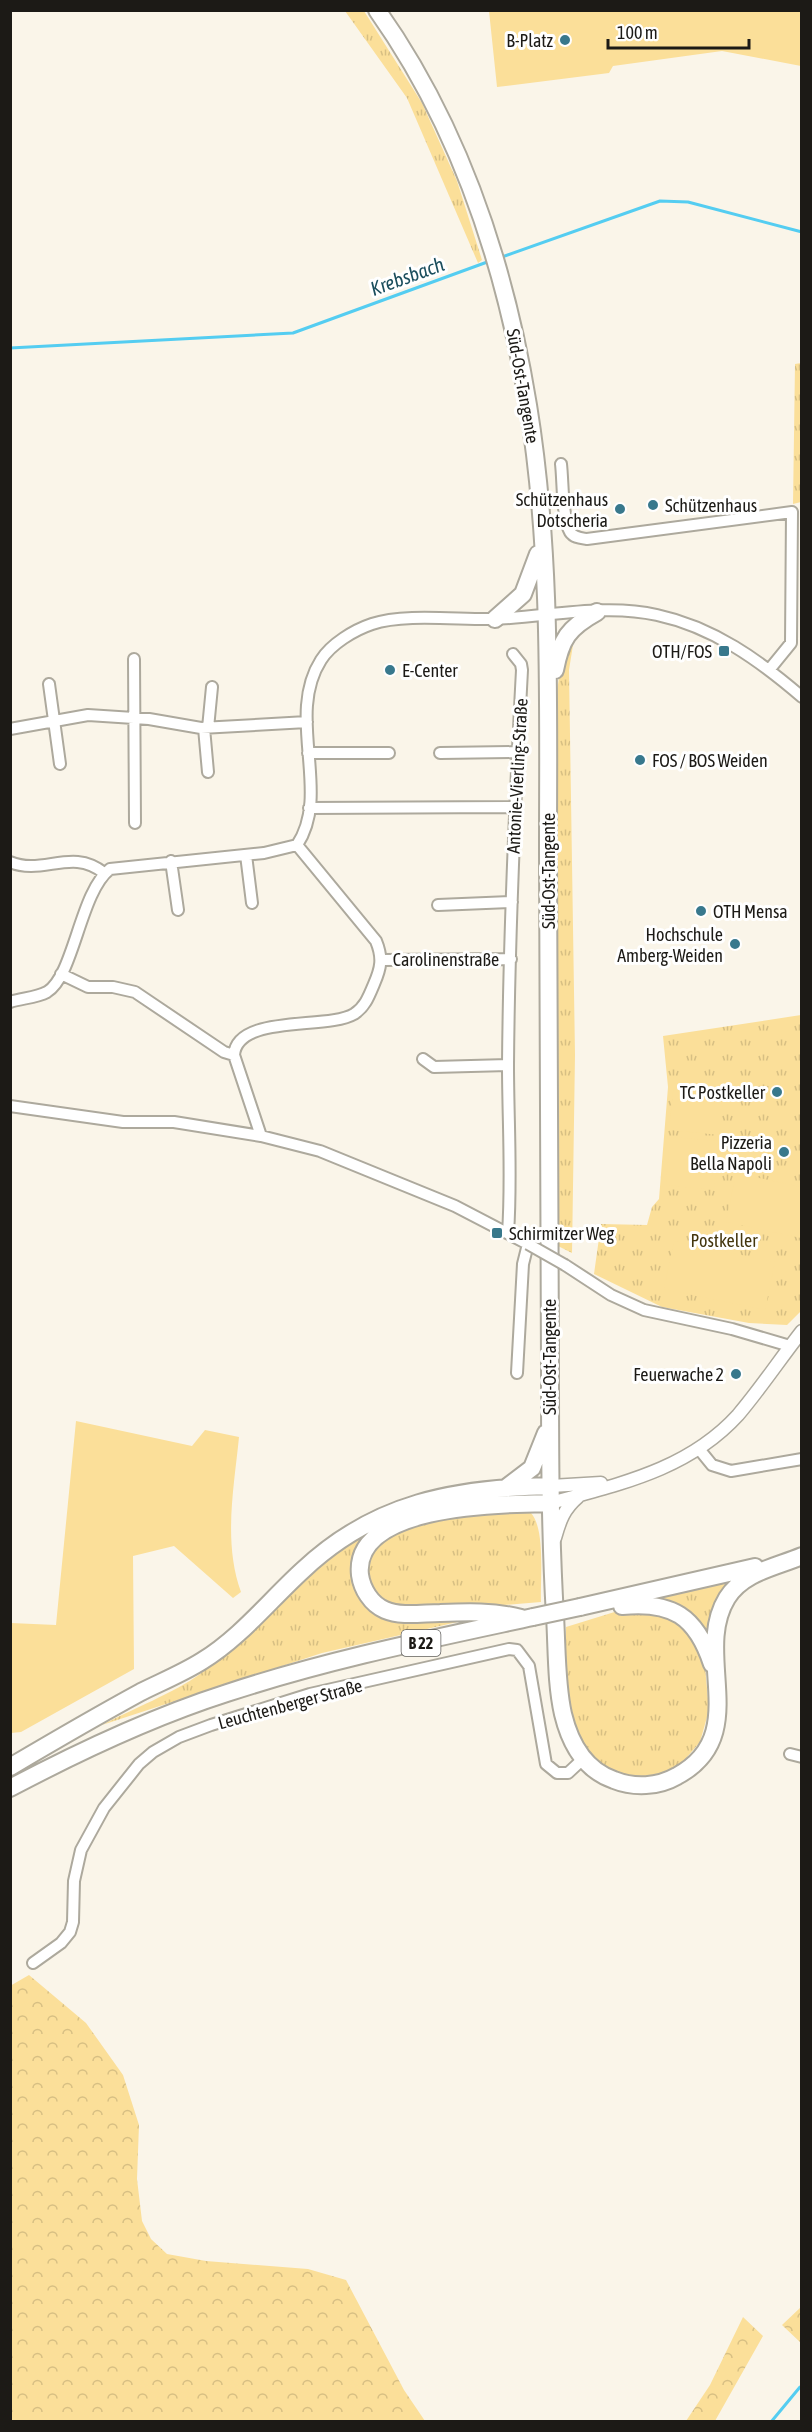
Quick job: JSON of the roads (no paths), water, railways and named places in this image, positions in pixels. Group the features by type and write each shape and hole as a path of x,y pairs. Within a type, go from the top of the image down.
{"main road":[{"name":"Süd-Ost-Tangente","path":"377,10 434,105 457,153 489,235 505,290 529,407 542,542 550,694 552,1551 562,1712 571,1738 583,1759"},
{"path":"495,618 524,594 542,542"},
{"path":"550,694 559,648 565,636 579,622 597,612"},
{"path":"507,1487 532,1468 550,1424"},
{"path":"10,1767 203,1661 225,1644 305,1568 358,1528 419,1501 453,1493 507,1487 551,1495"},
{"path":"529,1618 499,1612 410,1614 387,1611 376,1605 367,1595 361,1582 361,1560 372,1542 381,1534 421,1516 460,1507 551,1495"},
{"name":"B 22","path":"10,1788 87,1749 225,1693 317,1666 801,1556"},
{"name":"B 22","path":"583,1759 601,1774 621,1783 645,1786 670,1780 692,1766 710,1744 718,1722 716,1630 728,1596 741,1581 801,1556"},
{"name":"B 22","path":"587,1605 654,1605 678,1614 698,1631 718,1682"}],"street":[{"path":"561,464 567,523 570,533 576,537 598,537 792,512 791,643 770,670"},
{"path":"10,1002 48,991 61,974 94,890 104,873 122,866 246,855 284,850 297,845 309,820 307,722 309,687 320,661 329,650 355,630 390,620 495,618 632,611 681,622 723,640 770,670 801,697"},
{"name":"Antonie-Vierling-Straße","path":"508,1233 508,1065 514,807 522,670 521,664 513,654"},
{"path":"134,659 135,823"},
{"path":"49,684 60,764"},
{"path":"208,772 206,728 212,687"},
{"path":"10,729 88,715 134,717 206,728 307,722"},
{"path":"440,753 518,752"},
{"path":"308,753 388,753"},
{"path":"309,808 514,807"},
{"path":"261,1136 234,1055 235,1046 241,1039 257,1030 351,1016 367,1002 382,960 376,941 297,845"},
{"path":"246,855 252,903"},
{"path":"10,862 28,866 81,860 104,873"},
{"path":"171,861 178,910"},
{"path":"438,905 512,902"},
{"name":"Carolinenstraße","path":"382,960 511,958"},
{"path":"61,974 88,987 113,987 135,992 224,1052 234,1055"},
{"path":"423,1059 434,1067 508,1065"},
{"path":"10,1106 123,1122 174,1122 261,1136 320,1150 455,1206 528,1244 611,1294 645,1310 732,1329 790,1346"},
{"path":"517,1373 523,1264 528,1244"},
{"path":"551,1495 580,1495 632,1480 662,1470 699,1449 736,1416 801,1331"},
{"path":"699,1449 712,1465 731,1471 801,1459"},
{"path":"551,1495 632,1480"},
{"path":"552,1551 561,1518 568,1506 580,1495"},
{"name":"Leuchtenberger Straße","path":"33,1963 61,1943 70,1932 73,1922 76,1867 81,1850 104,1808 139,1764 153,1752 179,1737 211,1725 310,1694 509,1649 517,1650 529,1666 546,1764 557,1773 568,1773 583,1759"},
{"path":"790,1754 801,1756"}],"waterway":[{"name":"Krebsbach","path":"499,258 660,201 688,202 802,232"},
{"name":"Krebsbach","path":"10,348 293,333 490,261"},
{"path":"771,2422 800,2387"}],"place":[{"name":"B-Platz","path":"565,40"},
{"name":"Schützenhaus","path":"653,505"},
{"name":"Schützenhaus Dotscheria","path":"620,509"},
{"name":"OTH/FOS","path":"724,651"},
{"name":"E-Center","path":"390,670"},
{"name":"FOS / BOS Weiden","path":"640,760"},
{"name":"OTH Mensa","path":"701,911"},
{"name":"Hochschule Amberg-Weiden","path":"735,944"},
{"name":"TC Postkeller","path":"777,1092"},
{"name":"Pizzeria Bella Napoli","path":"784,1152"},
{"name":"Schirmitzer Weg","path":"497,1233"},
{"name":"Feuerwache 2","path":"736,1374"}],"park label":[{"name":"Postkeller","path":"724,1240"}]}
